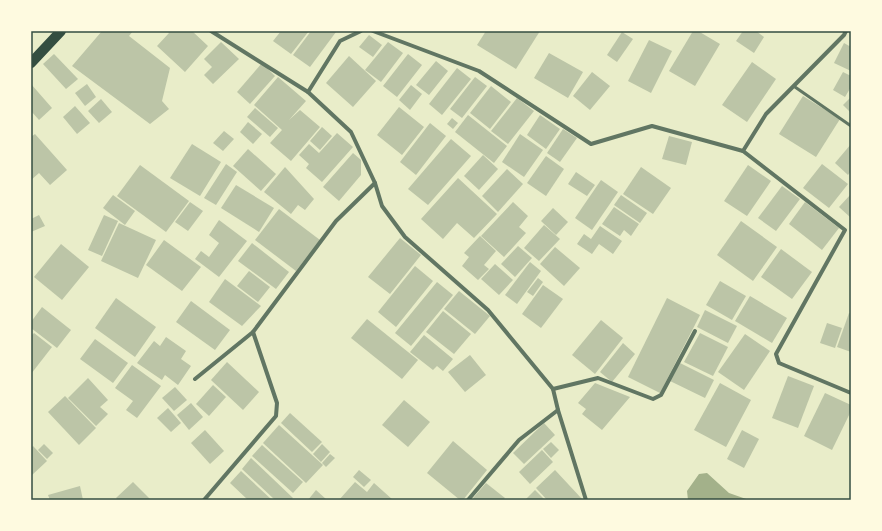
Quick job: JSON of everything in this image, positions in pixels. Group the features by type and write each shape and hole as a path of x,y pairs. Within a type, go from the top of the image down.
{"main road":[{"path":"31,63 61,31"}],"street":[{"path":"211,31 308,92 351,132 375,183 382,206 405,237 488,310 553,389 586,500"},
{"path":"308,92 340,41 361,31"},
{"path":"373,31 479,71 591,144 652,126 743,151 845,230 776,354 779,363 851,393"},
{"path":"743,151 766,114 795,87 844,35 846,31"},
{"path":"196,379 253,332 336,221 375,183"},
{"path":"553,389 598,378 653,399 662,395 695,331"},
{"path":"204,500 276,416 277,403 253,332"},
{"path":"468,500 519,440 558,410"}],"lane":[{"path":"795,87 851,126"}],"shaded area":[{"path":"707,473 729,493 749,500 688,500 687,491 699,474"}],"building":[{"path":"102,31 133,31 129,36 170,68 162,101 169,109 150,124 72,66"},
{"path":"167,31 192,31 208,46 185,72 157,46 169,33"},
{"path":"281,31 309,31 291,54 273,41"},
{"path":"311,31 336,32 310,67 293,55"},
{"path":"486,31 540,31 516,69 477,45"},
{"path":"693,31 698,31 720,44 695,86 669,71"},
{"path":"743,31 756,31 764,37 754,53 736,41"},
{"path":"622,32 633,39 617,62 607,55"},
{"path":"369,35 382,45 373,57 359,47"},
{"path":"649,40 672,51 651,93 628,81"},
{"path":"221,42 239,59 213,84 204,75 212,67 204,59"},
{"path":"388,42 403,53 381,82 365,70"},
{"path":"844,43 851,47 851,71 834,63"},
{"path":"549,53 583,72 568,98 534,78"},
{"path":"54,54 78,79 66,89 43,64"},
{"path":"408,54 422,65 397,97 383,86"},
{"path":"349,56 376,81 353,107 326,83"},
{"path":"436,61 448,71 429,95 416,85"},
{"path":"752,62 776,79 747,122 722,105"},
{"path":"262,63 275,76 250,104 237,92"},
{"path":"457,68 471,79 442,115 429,104"},
{"path":"592,72 610,86 590,110 573,96"},
{"path":"843,72 851,76 851,87 845,97 833,90"},
{"path":"278,77 306,101 289,120 300,110 320,127 291,161 270,143 282,130 254,105"},
{"path":"475,77 487,86 462,118 450,109"},
{"path":"31,84 52,108 39,120 31,111"},
{"path":"87,84 96,97 85,106 75,93"},
{"path":"411,85 422,94 410,110 399,100"},
{"path":"491,86 511,102 490,129 470,113"},
{"path":"803,96 840,119 816,157 779,134"},
{"path":"851,97 851,113 843,105"},
{"path":"517,98 534,111 508,144 491,131"},
{"path":"101,99 112,112 99,123 88,111"},
{"path":"75,106 90,123 77,134 63,117"},
{"path":"399,107 424,127 402,155 377,135"},
{"path":"255,108 278,128 270,137 247,117"},
{"path":"468,115 507,146 494,163 455,132"},
{"path":"540,115 560,129 546,149 527,135"},
{"path":"452,118 458,123 453,129 447,124"},
{"path":"248,122 262,134 253,144 240,132"},
{"path":"430,123 446,136 416,175 400,162"},
{"path":"322,127 332,136 320,150 310,141"},
{"path":"563,129 577,138 560,162 547,153"},
{"path":"224,131 234,139 223,151 213,143"},
{"path":"337,133 353,147 322,182 306,168 309,164 299,155 309,144 319,153"},
{"path":"35,134 67,170 50,185 39,173 31,180 31,137"},
{"path":"520,134 543,150 524,177 502,162"},
{"path":"669,136 692,142 686,165 662,159"},
{"path":"451,139 471,156 428,205 408,189"},
{"path":"192,144 221,162 200,196 170,178"},
{"path":"851,144 851,171 848,175 835,163"},
{"path":"248,149 276,174 261,191 233,166"},
{"path":"353,153 361,160 361,175 339,201 323,187"},
{"path":"483,155 498,169 479,190 464,176"},
{"path":"546,156 564,169 546,196 527,183"},
{"path":"226,164 237,172 216,205 204,198"},
{"path":"822,164 848,184 829,208 803,188"},
{"path":"140,165 189,201 166,232 117,196"},
{"path":"748,165 771,181 747,216 724,201"},
{"path":"285,167 314,199 305,210 298,205 291,214 264,192"},
{"path":"641,167 671,188 653,214 623,194"},
{"path":"507,169 523,184 498,212 482,196"},
{"path":"576,172 595,185 587,196 568,184"},
{"path":"458,178 497,214 474,238 457,223 443,239 421,219"},
{"path":"601,180 618,192 592,230 575,218"},
{"path":"236,185 274,208 259,232 221,208"},
{"path":"782,186 800,199 776,231 758,218"},
{"path":"851,194 851,218 839,207"},
{"path":"113,195 135,211 125,225 103,208"},
{"path":"621,195 647,213 640,223 614,205"},
{"path":"190,202 203,211 188,231 175,222"},
{"path":"513,202 528,216 519,227 526,233 504,257 481,236"},
{"path":"805,202 839,228 822,250 789,224"},
{"path":"614,207 639,224 631,236 624,230 620,236 602,224"},
{"path":"553,208 568,222 556,235 541,221"},
{"path":"279,209 320,240 296,271 255,240"},
{"path":"39,215 45,226 31,232 31,219"},
{"path":"104,215 118,221 102,256 88,250"},
{"path":"219,220 247,241 219,277 195,259 201,251 209,257 219,243 209,235"},
{"path":"741,221 777,247 753,281 717,255"},
{"path":"119,223 156,240 138,278 101,261"},
{"path":"544,225 560,239 539,261 524,248"},
{"path":"600,226 622,241 613,254 599,244 592,254 577,244 584,234 591,239"},
{"path":"480,236 496,251 484,265 489,269 478,280 462,266 469,257 464,253"},
{"path":"400,238 421,255 390,294 368,277"},
{"path":"164,240 201,267 182,291 146,265"},
{"path":"252,243 289,272 276,289 238,261"},
{"path":"61,244 89,267 62,300 34,277"},
{"path":"518,246 532,258 515,277 501,264"},
{"path":"555,247 580,268 564,286 540,264"},
{"path":"781,249 812,272 792,299 761,277"},
{"path":"530,262 541,271 517,304 505,295"},
{"path":"495,264 513,280 499,295 481,279"},
{"path":"415,266 433,281 396,327 378,312"},
{"path":"249,271 270,287 258,302 237,286"},
{"path":"538,278 543,282 533,296 527,292"},
{"path":"225,279 261,306 242,326 209,302"},
{"path":"720,281 746,296 732,320 706,305"},
{"path":"437,282 453,295 411,346 395,333"},
{"path":"543,285 563,299 541,328 522,314"},
{"path":"459,291 490,316 475,334 444,309"},
{"path":"750,296 787,318 772,343 735,321"},
{"path":"116,298 156,327 135,357 95,328"},
{"path":"667,298 700,315 660,393 628,377"},
{"path":"191,301 230,330 215,350 176,322"},
{"path":"42,307 71,330 57,348 31,328 31,322"},
{"path":"705,310 737,326 728,343 697,327"},
{"path":"443,311 471,334 454,354 426,332"},
{"path":"849,313 851,314 851,352 837,347"},
{"path":"367,319 418,360 402,379 351,338"},
{"path":"601,320 623,338 595,374 572,355"},
{"path":"827,323 842,328 835,348 820,343"},
{"path":"34,333 52,347 31,374 31,336"},
{"path":"700,333 728,347 713,376 684,362"},
{"path":"745,334 770,351 744,390 718,372"},
{"path":"424,335 453,359 443,371 437,366 433,370 410,352"},
{"path":"166,337 186,351 181,359 191,366 178,385 165,375 162,380 137,363 154,341 160,346"},
{"path":"95,339 128,363 113,383 80,359"},
{"path":"623,343 635,354 612,382 600,372"},
{"path":"470,355 486,375 465,392 448,372"},
{"path":"227,362 259,392 243,410 211,380"},
{"path":"680,363 714,380 705,398 670,381"},
{"path":"132,365 161,386 137,418 126,410 133,401 115,388"},
{"path":"788,376 814,386 798,428 772,418"},
{"path":"88,378 108,400 100,407 108,414 96,426 68,398"},
{"path":"595,383 630,397 602,430 582,414 586,409 578,403"},
{"path":"720,383 751,400 726,447 694,430"},
{"path":"213,385 226,397 209,416 196,404"},
{"path":"175,387 187,400 174,411 162,398"},
{"path":"825,393 851,405 851,411 832,450 804,436"},
{"path":"65,396 96,428 79,445 48,412"},
{"path":"404,400 430,422 408,447 382,425"},
{"path":"191,403 203,417 189,430 177,415"},
{"path":"168,408 181,423 171,432 157,418"},
{"path":"290,413 322,442 312,452 281,423"},
{"path":"544,423 555,435 524,464 513,453"},
{"path":"279,425 323,465 306,483 263,443"},
{"path":"205,430 224,451 210,464 191,443"},
{"path":"742,430 759,439 744,468 727,459"},
{"path":"453,441 487,470 463,500 460,500 427,473"},
{"path":"551,442 559,450 551,458 543,449"},
{"path":"44,444 53,453 47,459 38,450"},
{"path":"322,444 330,452 321,462 313,454"},
{"path":"262,445 303,482 293,493 252,456"},
{"path":"33,446 47,461 31,476 31,448"},
{"path":"542,450 553,462 530,484 519,472"},
{"path":"330,454 335,458 326,467 322,463"},
{"path":"251,458 293,498 291,500 275,500 242,469"},
{"path":"359,470 371,480 364,487 353,477"},
{"path":"555,470 582,499 581,500 547,500 536,488"},
{"path":"241,471 272,500 248,500 230,483"},
{"path":"133,482 151,500 118,500 116,498"},
{"path":"355,482 367,492 374,483 393,500 339,500"},
{"path":"486,483 505,498 503,500 475,500 473,498"},
{"path":"80,486 83,500 50,500 48,495"},
{"path":"316,490 327,500 308,500"},
{"path":"535,490 545,500 525,500"}]}
